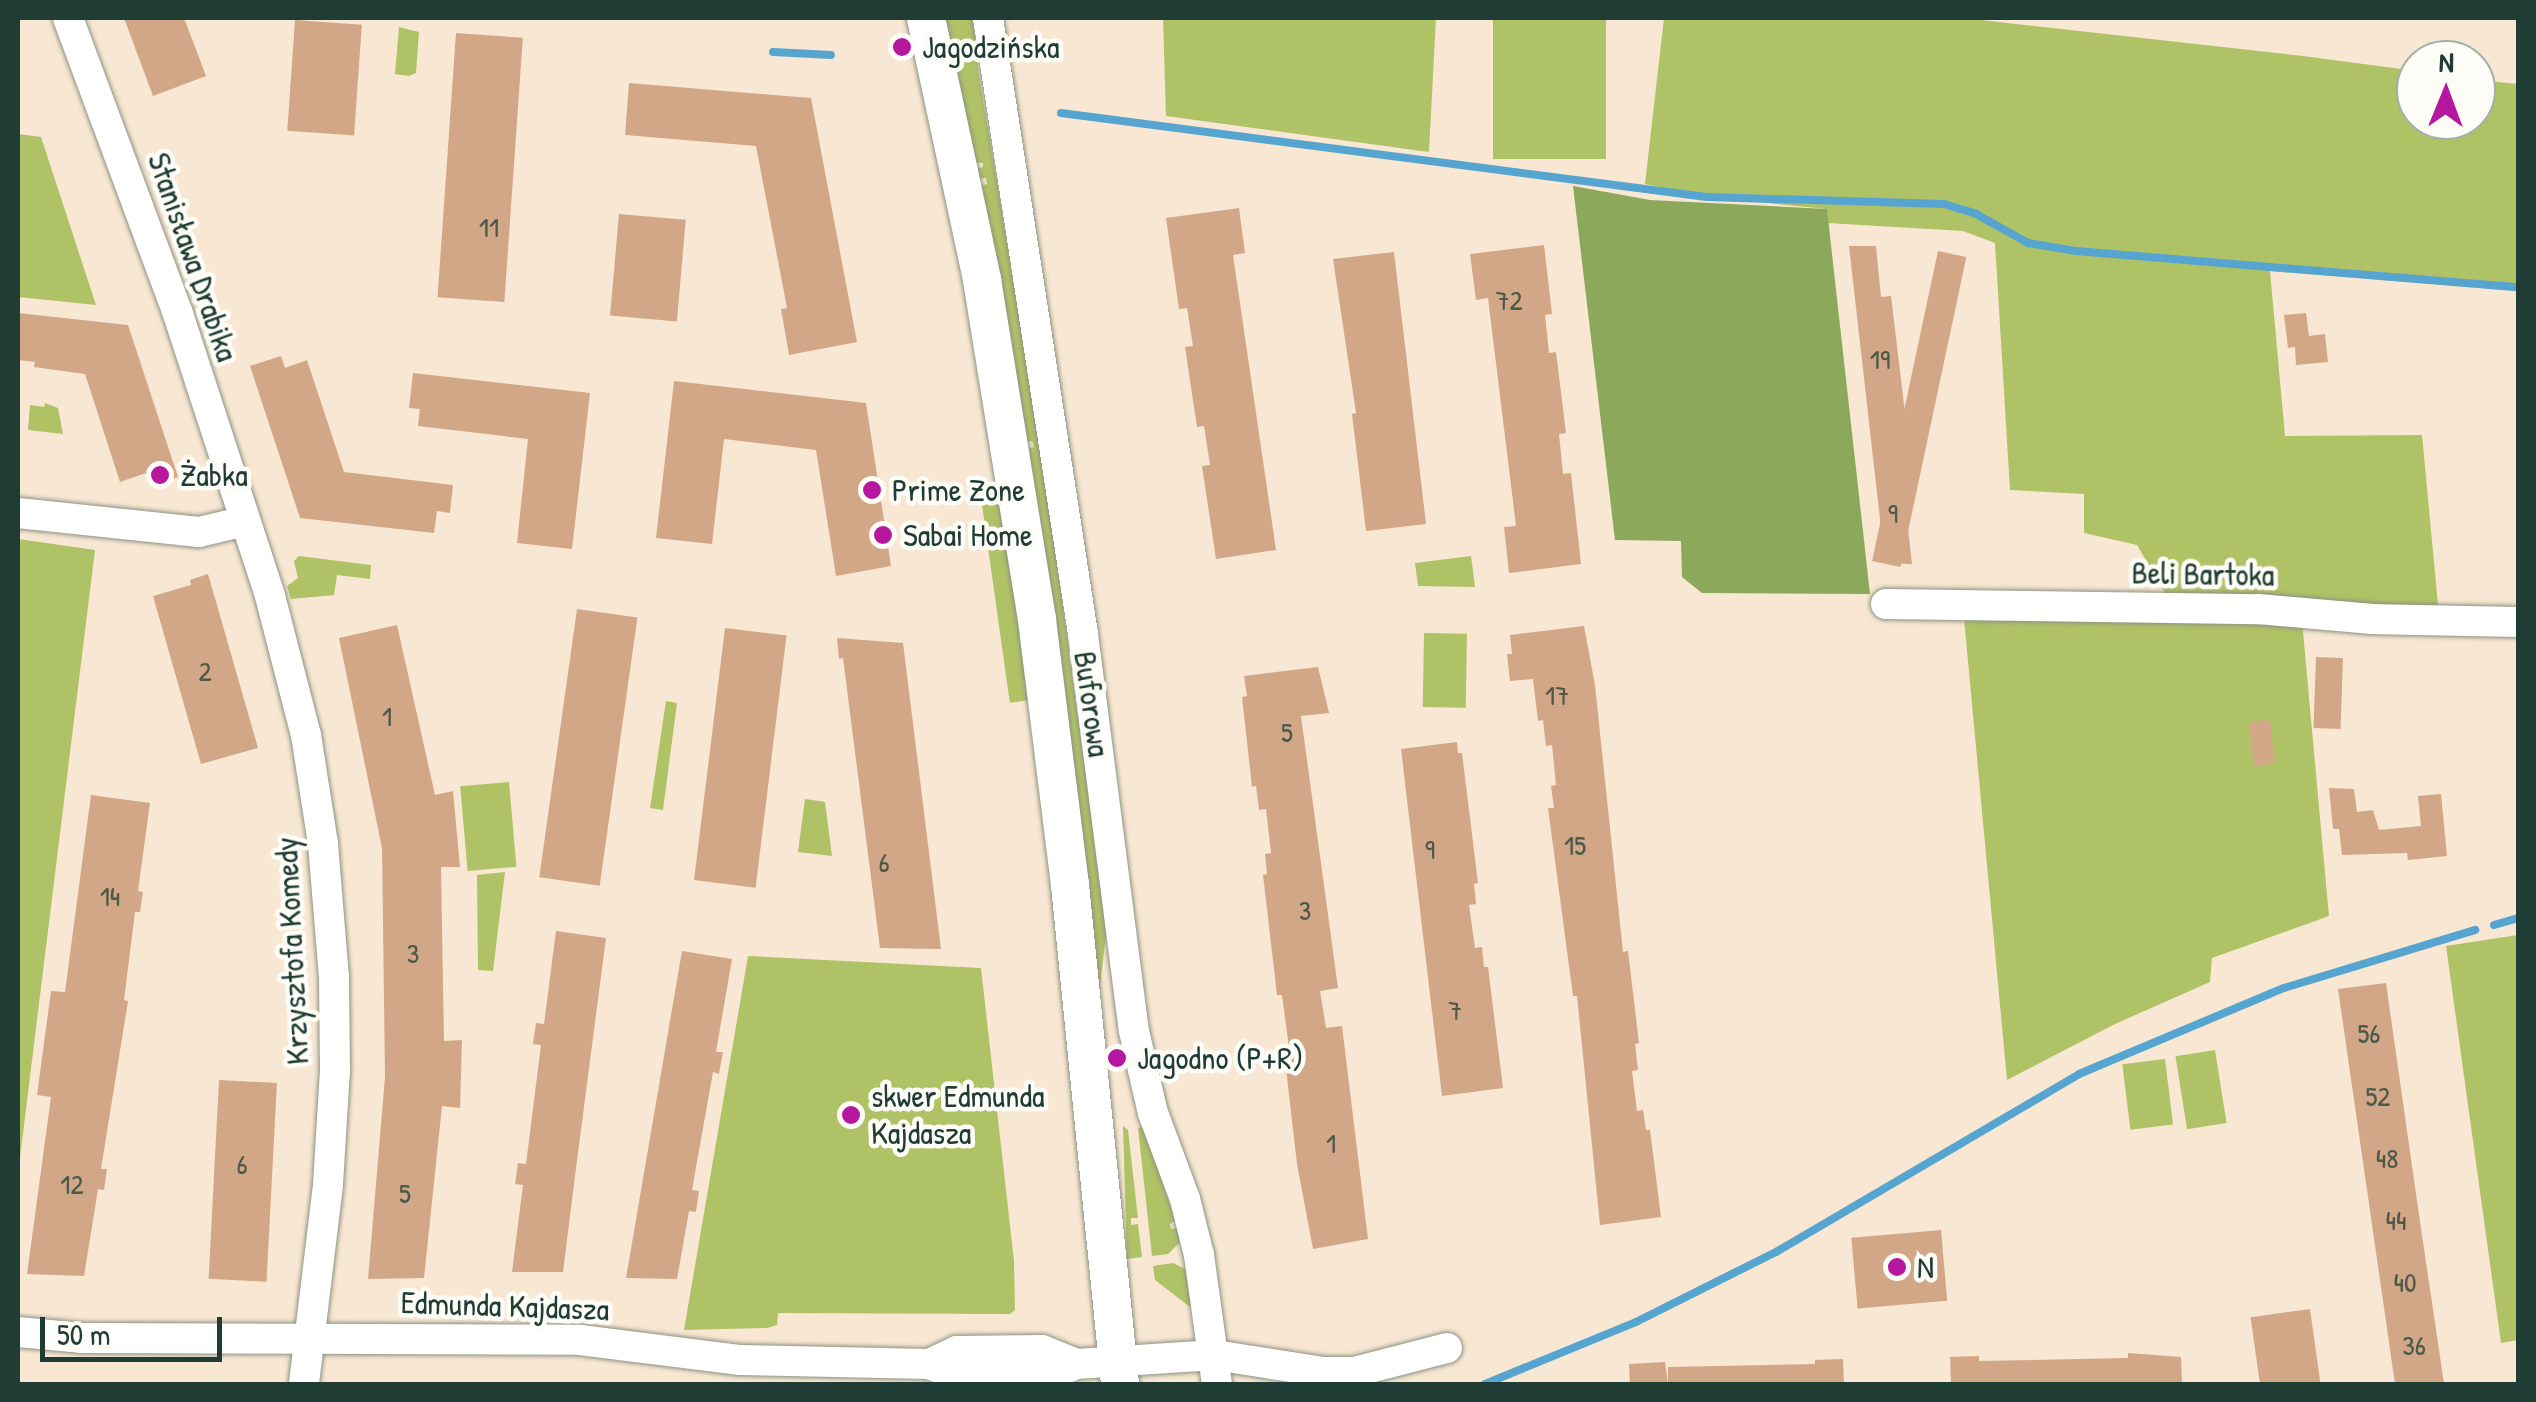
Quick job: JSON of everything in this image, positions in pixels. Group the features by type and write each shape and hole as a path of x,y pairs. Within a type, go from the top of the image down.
{"main road":[{"name":"Buforowa","path":"926,18 982,280 1037,620 1070,885 1119,1373"}],"street":[{"name":"Stanisława Drabika","path":"68,18 178,314 245,521"},
{"name":"Buforowa","path":"988,18 1074,572 1134,1031 1153,1113 1190,1217 1216,1370"},
{"path":"18,513 200,532 245,521"},
{"name":"Krzysztofa Komedy","path":"245,521 306,735 330,928 333,1102 304,1384"},
{"name":"Beli Bartoka","path":"1886,604 2258,609 2374,619 2518,622"},
{"name":"Edmunda Kajdasza","path":"18,1332 82,1338 580,1340 741,1360 929,1364 957,1351 1042,1350 1076,1364 1119,1373 1354,1372 1446,1348"}],"green space":[{"path":"944,18 973,18 978,69 1040,441 1107,928 1098,1001 1027,449 1034,447 1032,441 1026,442 980,186 987,184 986,178 978,179 976,169 983,167 983,163 975,162"},
{"path":"1163,18 1436,18 1429,152 1166,116"},
{"path":"1493,18 1606,18 1606,159 1493,159"},
{"path":"1664,18 1963,18 2396,68 2396,140 2496,140 2496,82 2518,84 2518,291 2270,271 2285,436 2422,435 2439,615 2171,603 2137,545 2084,533 2084,494 2010,490 1995,243 1963,231 1828,223 1826,209 1707,197 1645,184"},
{"path":"399,27 419,32 416,73 409,76 395,74"},
{"path":"18,134 41,137 96,305 18,297"},
{"path":"1573,186 1650,200 1827,209 1870,594 1702,593 1682,577 1681,541 1615,540"},
{"path":"45,403 58,408 63,434 28,430 30,405 44,407"},
{"path":"1000,482 1031,700 1010,703 979,485"},
{"path":"18,539 95,550 18,1174"},
{"path":"299,556 371,565 370,579 337,575 334,595 291,599 287,586 298,578 294,561"},
{"path":"1471,556 1475,587 1418,586 1415,563"},
{"path":"1964,618 2302,621 2329,916 2212,958 2210,982 2115,1024 2007,1080"},
{"path":"1424,633 1467,634 1466,708 1423,707"},
{"path":"666,701 677,703 663,810 650,808"},
{"path":"509,782 516,867 468,871 460,786"},
{"path":"805,799 825,802 832,856 798,852"},
{"path":"505,872 493,971 478,970 477,875"},
{"path":"2518,935 2518,1340 2501,1343 2446,946"},
{"name":"skwer Edmunda Kajdasza","path":"748,956 981,968 1014,1261 1015,1310 1010,1314 778,1313 777,1325 767,1328 684,1330"},
{"path":"2215,1050 2227,1123 2187,1129 2175,1056"},
{"path":"2165,1059 2173,1125 2130,1130 2122,1064"},
{"path":"1123,1126 1128,1130 1138,1218 1131,1218 1131,1225 1138,1224 1142,1257 1127,1259"},
{"path":"1145,1126 1175,1221 1170,1224 1171,1229 1177,1228 1180,1242 1168,1254 1152,1256 1138,1128"},
{"path":"1173,1263 1187,1270 1194,1310 1155,1280 1153,1266"}],"building":[{"path":"124,18 184,18 206,76 153,96"},
{"path":"295,20 362,25 354,135 287,131"},
{"path":"456,33 523,38 504,302 438,297"},
{"path":"629,83 811,98 857,342 789,355 781,309 787,308 756,146 625,135"},
{"path":"1239,208 1245,253 1233,255 1276,550 1216,559 1202,466 1210,465 1204,426 1197,427 1185,347 1193,346 1187,308 1179,309 1166,218"},
{"path":"619,214 686,220 677,321 610,316"},
{"path":"1544,245 1552,314 1545,315 1549,353 1556,352 1566,433 1559,434 1563,474 1571,473 1581,564 1509,573 1504,527 1516,526 1488,298 1476,300 1470,254"},
{"path":"1849,246 1876,246 1881,297 1891,296 1909,446 1899,448 1912,564 1885,563"},
{"path":"1938,251 1966,257 1900,567 1872,561"},
{"path":"1394,252 1426,524 1366,531 1352,414 1356,413 1333,259"},
{"path":"18,313 128,325 178,477 153,486 149,472 120,482 85,374 34,367 35,362 18,360"},
{"path":"2306,313 2309,336 2325,334 2328,362 2296,365 2295,347 2288,348 2284,315"},
{"path":"281,356 285,368 307,360 344,472 453,485 450,513 437,511 434,533 300,518 250,366"},
{"path":"413,373 590,393 572,549 517,543 528,439 418,426 420,409 409,408"},
{"path":"674,381 866,403 891,566 836,576 816,450 724,439 712,544 656,538"},
{"path":"208,574 258,748 201,764 153,596 191,585 190,580"},
{"path":"577,609 637,617 600,886 539,877"},
{"path":"397,625 435,795 453,791 460,867 441,867 444,1041 462,1040 460,1108 442,1106 424,1278 368,1279 385,1077 382,848 339,638"},
{"path":"1584,626 1595,685 1623,952 1628,951 1639,1043 1635,1044 1638,1070 1632,1071 1637,1111 1643,1110 1646,1130 1650,1130 1661,1217 1600,1225 1577,996 1573,996 1548,808 1554,808 1551,786 1556,785 1552,745 1546,746 1543,720 1538,721 1533,679 1510,681 1507,654 1512,654 1510,635"},
{"path":"725,628 787,636 756,888 694,880"},
{"path":"837,638 903,643 941,949 880,948 843,658 839,659"},
{"path":"2316,657 2343,658 2341,729 2314,728"},
{"path":"1318,667 1329,713 1301,716 1338,988 1320,991 1326,1028 1342,1026 1368,1239 1313,1249 1297,1164 1285,1060 1289,1048 1282,995 1277,995 1263,875 1267,874 1265,854 1271,853 1266,809 1259,810 1256,786 1252,787 1242,697 1247,696 1244,676"},
{"path":"2270,720 2275,764 2254,766 2249,722"},
{"path":"1457,742 1458,753 1462,753 1478,883 1474,884 1476,904 1469,905 1475,948 1482,947 1484,967 1488,967 1503,1088 1442,1096 1401,749"},
{"path":"2329,788 2354,789 2357,812 2373,810 2379,830 2421,826 2418,796 2441,794 2447,856 2408,860 2407,853 2342,855 2339,829 2333,829"},
{"path":"91,795 150,803 138,891 143,892 140,912 135,912 124,1000 128,1001 101,1169 107,1169 104,1190 98,1189 84,1276 27,1274 51,1097 37,1095 51,991 65,992"},
{"path":"556,931 606,938 563,1272 512,1272 523,1185 515,1184 518,1163 526,1164 541,1045 533,1044 536,1023 544,1024"},
{"path":"682,951 732,959 716,1052 723,1052 719,1074 713,1072 692,1190 699,1191 696,1212 689,1211 677,1279 626,1278"},
{"path":"2386,983 2444,1384 2395,1384 2338,989"},
{"path":"219,1080 277,1083 267,1282 209,1279"},
{"name":"N","path":"1941,1230 1947,1301 1858,1309 1851,1238"},
{"path":"2310,1309 2321,1384 2260,1384 2251,1317"},
{"path":"2128,1353 2181,1357 2182,1384 1951,1382 1950,1357 1979,1356 1979,1361 2128,1358"},
{"path":"1843,1359 1844,1384 1668,1384 1668,1367 1815,1364 1815,1360"},
{"path":"1665,1362 1668,1384 1630,1384 1629,1364"}],"waterway":[{"path":"773,52 831,55"},
{"path":"1061,113 1707,197 1944,204 1976,214 2028,243 2076,251 2518,287"},
{"path":"2494,925 2518,918"},
{"path":"1485,1384 1636,1322 1776,1252 2079,1074 2284,988 2475,930"}],"place":[{"name":"Jagodzińska","path":"902,47"},
{"name":"Żabka","path":"160,475"},
{"name":"Prime Zone","path":"872,490"},
{"name":"Sabai Home","path":"883,535"},
{"name":"Jagodno (P+R)","path":"1117,1058"},
{"name":"skwer Edmunda Kajdasza","path":"851,1115"},
{"name":"N","path":"1897,1267"}]}
